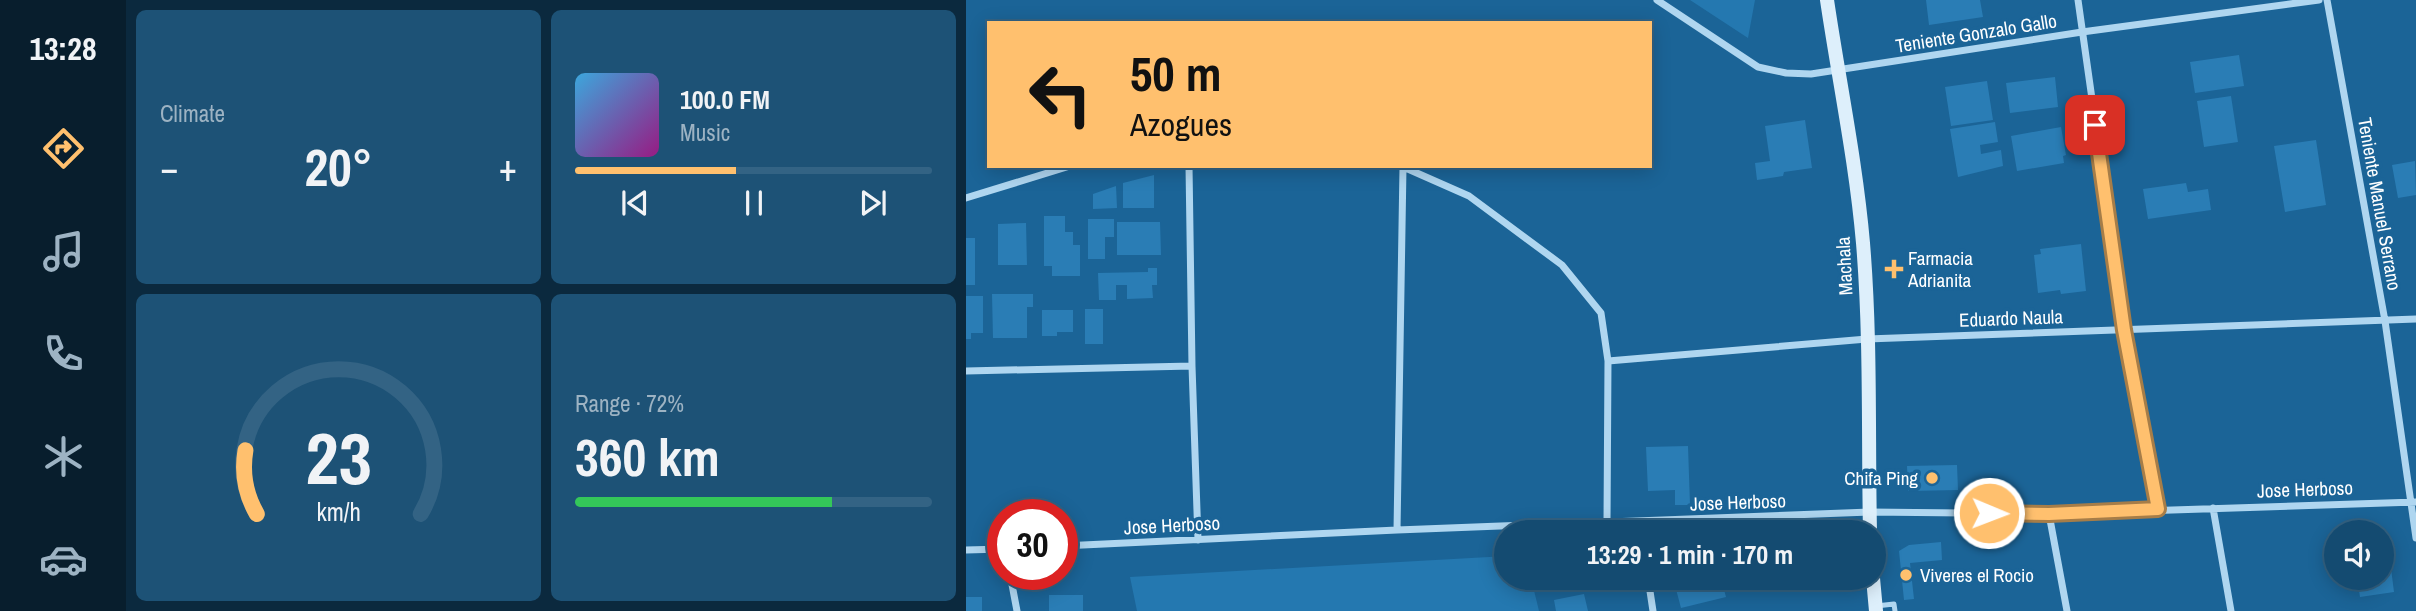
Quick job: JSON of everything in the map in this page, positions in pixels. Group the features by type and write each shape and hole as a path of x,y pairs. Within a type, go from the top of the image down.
{"main road":[{"name":"Machala","path":"1826,0 1857,185 1863,246 1870,520"},
{"path":"1874,590 1875,609"}],"street":[{"name":"Teniente Gonzalo Gallo","path":"1657,0 1758,67 1786,73 1811,74 2082,32 2319,0"},
{"path":"2078,0 2124,330 2158,509"},
{"name":"Teniente Manuel Serrano","path":"2327,0 2385,321 2414,503 2416,538"},
{"path":"966,198 1064,168"},
{"path":"1189,168 1198,540"},
{"path":"1397,530 1402,168"},
{"path":"1404,168 1469,196 1562,265 1601,313 1608,361 1607,520"},
{"name":"Eduardo Naula","path":"1608,361 1867,339 2416,319"},
{"path":"966,371 1192,366"},
{"name":"Jose Herboso","path":"1683,520 1870,512 2049,514 2414,503"},
{"path":"2213,508 2231,611"},
{"path":"2049,514 2067,611"},
{"name":"Jose Herboso","path":"1078,545 1494,526"},
{"path":"966,550 987,549"},
{"path":"1013,590 1017,611"},
{"path":"1649,590 1653,611"}],"lane":[{"path":"1875,609 1894,604 1895,611"}],"shaded area":[{"path":"1690,0 1755,0 1748,38"},
{"path":"1494,557 1494,590 1534,590 1539,611 1137,611 1130,577"}],"building":[{"path":"1926,0 1980,0 1983,17 1929,25"},
{"path":"2239,55 2244,86 2195,93 2190,62"},
{"path":"2055,77 2058,107 2010,113 2006,83"},
{"path":"1987,81 1993,120 1951,126 1945,87"},
{"path":"2231,96 2238,142 2204,147 2197,101"},
{"path":"1805,120 1812,168 1757,180 1755,163 1770,161 1765,126"},
{"path":"1995,122 1998,142 1980,145 1981,154 2001,150 2003,166 1958,177 1950,129"},
{"path":"2061,127 2066,155 2063,156 2064,163 2017,171 2011,136"},
{"path":"2316,140 2326,205 2285,212 2274,146"},
{"path":"2415,161 2416,195 2398,198 2392,165"},
{"path":"1154,175 1154,208 1123,208 1123,183"},
{"path":"2186,183 2188,192 2208,189 2211,210 2148,219 2143,189"},
{"path":"1116,186 1117,208 1093,209 1093,194"},
{"path":"1044,216 1065,216 1065,232 1073,232 1073,245 1080,245 1080,276 1052,276 1052,266 1044,266"},
{"path":"1088,219 1114,219 1114,237 1105,237 1105,259 1088,259"},
{"path":"1117,222 1160,222 1161,255 1117,255"},
{"path":"1026,223 1027,265 998,265 998,224"},
{"path":"966,238 975,238 975,285 966,285"},
{"path":"2081,244 2086,291 2038,293 2034,255 2041,254 2040,249"},
{"path":"1148,268 1157,268 1157,285 1152,285 1153,298 1127,299 1127,285 1116,285 1116,300 1099,300 1098,273 1148,272"},
{"path":"992,294 1033,294 1033,307 1027,307 1027,338 993,338"},
{"path":"966,296 983,296 983,333 971,333 971,339 966,339"},
{"path":"1085,309 1103,309 1103,344 1085,344"},
{"path":"1042,310 1073,310 1073,332 1042,336"},
{"path":"1688,446 1690,505 1675,505 1675,490 1648,491 1646,447"},
{"name":"Chifa Ping","path":"1957,465 1958,490 1908,491 1907,466"},
{"path":"1941,542 1942,560 1910,563 1914,599 1904,600 1899,551 1909,545"},
{"path":"1676,590 1724,590 1726,597 1681,608"},
{"path":"2359,590 2394,590 2394,592 2360,597"},
{"path":"1584,594 1588,611 1556,611 1554,600"},
{"path":"1049,595 1083,595 1083,611 1049,611"},
{"path":"966,597 982,597 982,611 966,611"}],"place":[{"name":"Farmacia Adrianita","path":"1894,269"},
{"name":"Chifa Ping","path":"1932,478"},
{"name":"Viveres el Rocio","path":"1906,575"}],"route":[{"path":"1989,513 2049,514 2158,509 2124,330 2095,125"}]}
